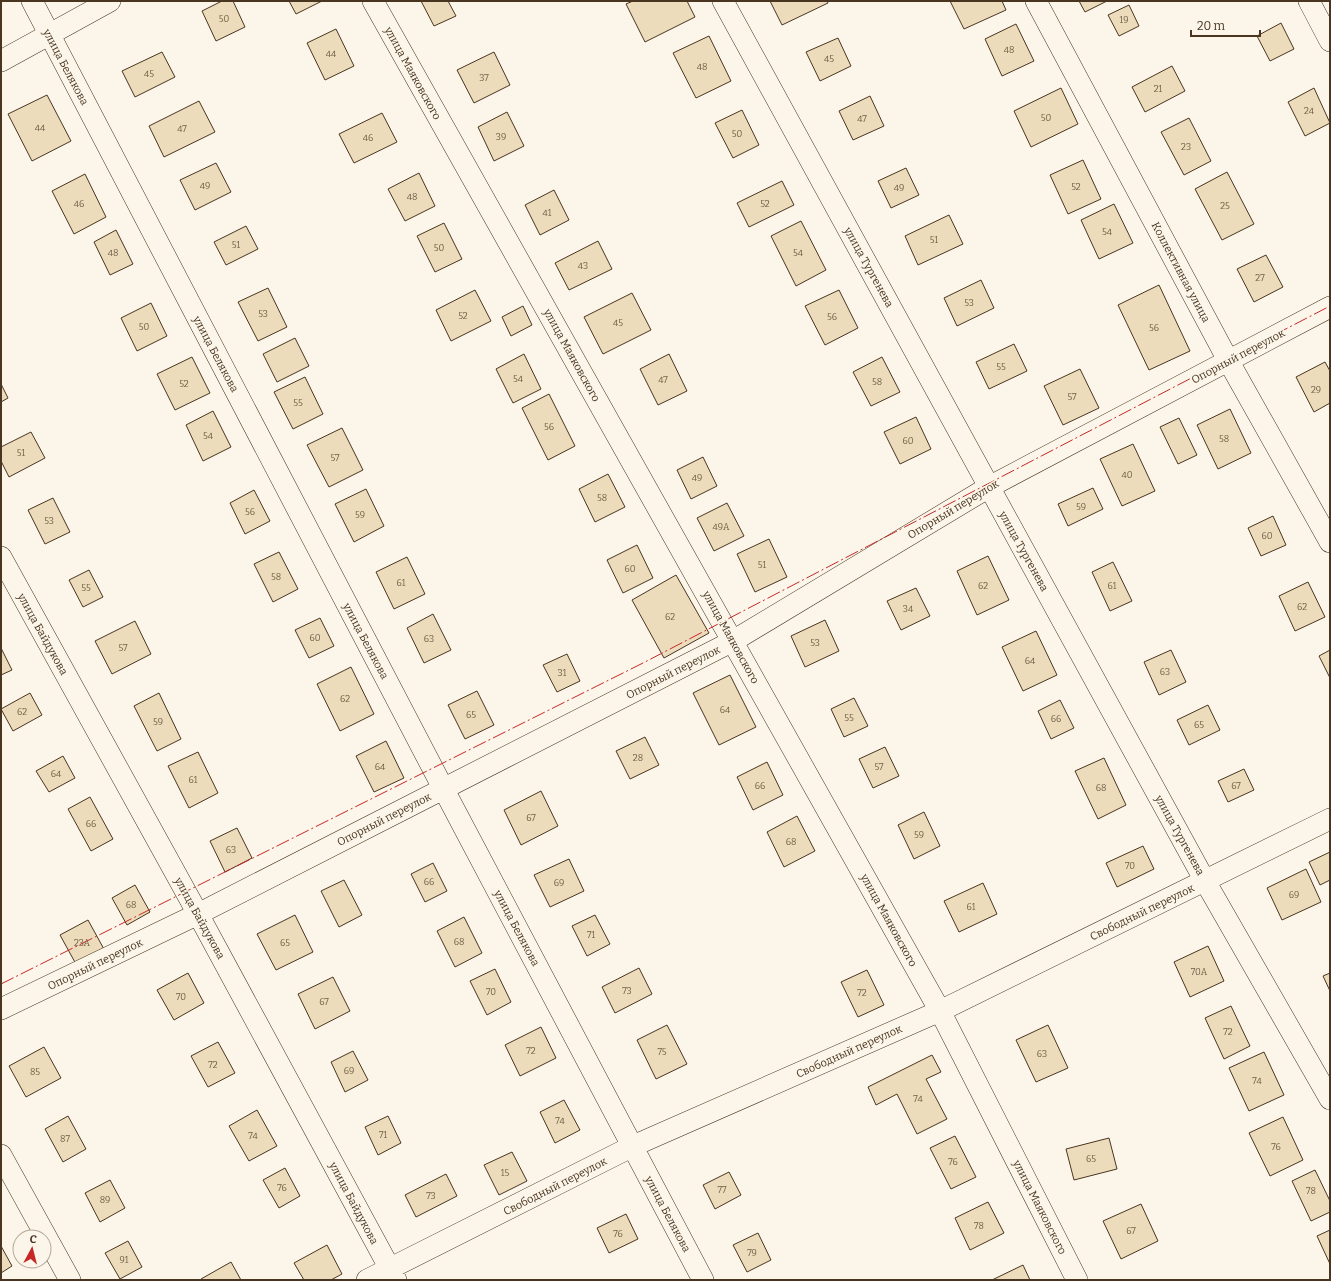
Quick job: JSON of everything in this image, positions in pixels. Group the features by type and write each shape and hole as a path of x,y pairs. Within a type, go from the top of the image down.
{"street":[{"name":"улица Белякова","path":"32,1 443,788 703,1280"},
{"path":"1,61 110,1"},
{"name":"улица Маяковского","path":"373,1 940,1011 1077,1280"},
{"name":"улица Тургенева","path":"723,1 1206,881 1330,1099"},
{"name":"Коллективная улица","path":"1036,1 1229,362 1330,542"},
{"path":"1309,1 1330,41"},
{"name":"Опорный переулок","path":"1,1009 198,914 733,641 989,487 1229,362 1330,307"},
{"name":"улица Байдукова","path":"1,557 198,914 393,1274"},
{"name":"Свободный переулок","path":"367,1280 393,1274 633,1146 940,1011 1330,819"},
{"path":"1,1155 70,1280"}],"building":[{"path":"222,1 233,1 245,27 216,41 202,11"},
{"path":"289,1 322,1 296,14"},
{"path":"421,1 448,1 456,16 434,26"},
{"path":"633,1 687,1 695,17 645,42 626,4"},
{"path":"770,1 827,1 828,3 782,25"},
{"path":"950,1 1002,1 1006,10 964,29"},
{"path":"1079,1 1107,1 1085,12"},
{"path":"1129,5 1139,26 1119,36 1108,15"},
{"path":"1281,23 1294,49 1270,61 1257,36"},
{"path":"1016,24 1034,61 1002,76 985,39"},
{"path":"336,29 354,66 325,80 307,43"},
{"path":"709,36 731,81 696,98 673,53"},
{"path":"838,38 851,66 820,81 806,52"},
{"path":"162,52 175,77 135,97 122,71"},
{"path":"494,52 510,85 474,103 457,70"},
{"path":"1172,66 1185,91 1145,112 1132,87"},
{"path":"1061,88 1078,124 1031,147 1014,111"},
{"path":"1314,88 1330,123 1305,136 1288,102"},
{"path":"47,95 71,141 32,161 8,114"},
{"path":"870,96 884,126 853,140 839,111"},
{"path":"199,101 215,132 164,157 149,126"},
{"path":"742,110 759,145 733,158 715,123"},
{"path":"507,112 524,146 494,161 478,127"},
{"path":"382,113 397,142 354,163 339,134"},
{"path":"1189,118 1211,161 1184,175 1161,132"},
{"path":"1083,160 1101,199 1068,214 1050,175"},
{"path":"216,163 231,192 195,210 180,180"},
{"path":"906,168 919,195 891,208 878,181"},
{"path":"1227,172 1254,224 1222,240 1195,189"},
{"path":"419,173 435,206 405,221 388,189"},
{"path":"85,174 106,217 74,234 52,191"},
{"path":"782,181 794,205 749,227 737,203"},
{"path":"554,190 569,220 540,235 525,205"},
{"path":"1114,204 1133,243 1099,259 1081,220"},
{"path":"949,215 963,244 918,265 905,236"},
{"path":"801,221 826,270 796,286 771,236"},
{"path":"444,223 462,259 435,272 417,236"},
{"path":"246,226 258,249 226,265 214,242"},
{"path":"116,230 133,264 110,275 94,242"},
{"path":"598,241 612,269 569,290 555,263"},
{"path":"1266,255 1283,287 1254,302 1237,269"},
{"path":"981,280 994,308 957,326 944,298"},
{"path":"1159,285 1190,351 1149,370 1118,305"},
{"path":"268,288 287,327 258,341 238,302"},
{"path":"475,290 491,321 451,341 436,310"},
{"path":"839,290 858,328 825,345 805,306"},
{"path":"632,293 651,330 603,354 584,317"},
{"path":"151,303 167,336 137,351 121,318"},
{"path":"523,306 532,325 511,336 502,317"},
{"path":"295,338 309,366 277,382 263,354"},
{"path":"1014,344 1027,371 989,389 976,362"},
{"path":"524,354 541,389 513,403 496,369"},
{"path":"669,354 687,391 658,405 640,369"},
{"path":"192,357 210,393 175,410 157,374"},
{"path":"882,357 900,392 871,406 853,372"},
{"path":"1325,362 1330,371 1330,403 1314,412 1296,377"},
{"path":"1080,369 1099,408 1063,425 1044,386"},
{"path":"305,377 323,414 293,429 274,392"},
{"path":"1,384 8,398 1,402"},
{"path":"549,394 575,446 548,460 522,408"},
{"path":"1230,409 1251,453 1218,469 1197,425"},
{"path":"213,411 231,447 203,461 186,425"},
{"path":"916,417 931,449 900,464 884,432"},
{"path":"1179,418 1197,455 1178,464 1160,427"},
{"path":"342,428 363,470 329,487 307,445"},
{"path":"31,432 45,458 9,477 1,461 1,447"},
{"path":"1133,444 1155,491 1122,506 1100,459"},
{"path":"703,457 717,486 691,499 677,470"},
{"path":"608,474 625,507 595,522 579,489"},
{"path":"1093,488 1103,509 1068,526 1058,504"},
{"path":"366,489 384,526 354,542 335,504"},
{"path":"254,490 270,521 245,534 230,503"},
{"path":"53,498 70,532 45,544 28,510"},
{"path":"727,503 744,536 714,551 697,518"},
{"path":"1273,516 1286,545 1261,556 1248,528"},
{"path":"769,539 787,577 755,592 737,554"},
{"path":"637,545 653,578 623,593 607,560"},
{"path":"279,552 298,589 273,602 254,564"},
{"path":"988,556 1009,600 977,615 957,571"},
{"path":"407,557 425,594 394,609 376,572"},
{"path":"1113,562 1132,601 1110,611 1092,572"},
{"path":"89,570 103,597 83,607 69,580"},
{"path":"676,575 709,633 664,658 632,600"},
{"path":"1308,582 1325,617 1295,631 1279,596"},
{"path":"916,588 930,616 901,630 887,601"},
{"path":"433,614 451,650 424,663 407,628"},
{"path":"320,618 334,646 309,658 295,630"},
{"path":"825,620 839,651 805,667 791,636"},
{"path":"135,621 151,654 112,674 95,641"},
{"path":"1036,631 1057,675 1023,691 1002,647"},
{"path":"1,648 12,670 1,675"},
{"path":"1171,650 1186,682 1159,695 1144,662"},
{"path":"1330,650 1330,678 1319,656"},
{"path":"567,654 580,681 557,692 543,665"},
{"path":"351,667 374,714 340,731 317,684"},
{"path":"730,675 756,727 719,745 693,693"},
{"path":"477,691 494,725 465,739 448,705"},
{"path":"30,693 42,715 13,731 1,709"},
{"path":"159,693 181,739 157,751 134,706"},
{"path":"854,698 868,726 844,737 831,709"},
{"path":"1060,700 1074,728 1051,739 1038,711"},
{"path":"1208,705 1220,730 1189,745 1177,720"},
{"path":"645,737 659,765 630,779 616,751"},
{"path":"386,741 404,778 374,792 356,756"},
{"path":"885,747 899,776 873,788 859,759"},
{"path":"198,752 218,793 189,808 168,766"},
{"path":"63,756 75,778 49,792 36,771"},
{"path":"1104,758 1126,805 1098,819 1075,771"},
{"path":"767,762 783,795 753,810 737,777"},
{"path":"1244,769 1254,790 1228,802 1218,781"},
{"path":"541,791 558,826 521,845 504,810"},
{"path":"90,797 113,839 91,851 68,809"},
{"path":"924,812 940,846 914,859 898,825"},
{"path":"797,816 815,851 784,867 767,832"},
{"path":"237,828 252,858 225,872 210,841"},
{"path":"1143,846 1154,869 1117,887 1106,863"},
{"path":"1330,852 1330,880 1320,885 1309,862"},
{"path":"569,859 584,891 550,907 534,875"},
{"path":"433,863 447,891 425,902 411,874"},
{"path":"1306,869 1321,902 1282,920 1267,888"},
{"path":"344,880 362,915 339,927 321,891"},
{"path":"983,883 997,914 959,932 944,901"},
{"path":"135,885 150,912 127,925 112,898"},
{"path":"295,915 313,952 276,970 257,934"},
{"path":"595,915 610,944 587,956 572,926"},
{"path":"464,917 482,953 455,967 437,931"},
{"path":"88,920 105,951 77,966 60,935"},
{"path":"1208,946 1224,981 1190,997 1174,962"},
{"path":"639,968 652,994 615,1013 602,987"},
{"path":"495,969 511,1002 487,1015 470,981"},
{"path":"867,970 884,1005 858,1017 841,982"},
{"path":"188,973 204,1003 174,1020 157,990"},
{"path":"1330,973 1330,991 1323,976"},
{"path":"333,977 350,1011 315,1029 298,994"},
{"path":"1231,1006 1250,1046 1224,1059 1205,1018"},
{"path":"667,1025 687,1064 656,1079 637,1040"},
{"path":"1048,1025 1068,1068 1036,1082 1016,1040"},
{"path":"541,1027 556,1058 520,1076 505,1045"},
{"path":"218,1042 235,1073 208,1087 191,1056"},
{"path":"44,1047 61,1078 26,1097 9,1066"},
{"path":"353,1051 368,1080 345,1092 331,1062"},
{"path":"1264,1052 1284,1095 1249,1111 1229,1068"},
{"path":"932,1055 941,1072 926,1079 947,1119 917,1134 897,1094 876,1105 868,1087"},
{"path":"564,1100 580,1130 555,1143 540,1112"},
{"path":"257,1110 277,1146 249,1161 229,1126"},
{"path":"68,1116 86,1149 63,1162 45,1129"},
{"path":"388,1116 401,1143 378,1155 365,1127"},
{"path":"1283,1117 1303,1160 1270,1176 1249,1133"},
{"path":"955,1136 976,1177 951,1189 930,1148"},
{"path":"1109,1138 1117,1169 1074,1180 1066,1149"},
{"path":"512,1152 527,1181 499,1195 484,1165"},
{"path":"285,1168 300,1196 279,1208 263,1180"},
{"path":"1315,1170 1330,1201 1330,1212 1311,1221 1292,1181"},
{"path":"729,1172 741,1195 715,1209 703,1185"},
{"path":"446,1174 457,1196 416,1217 405,1195"},
{"path":"110,1180 125,1208 100,1222 85,1193"},
{"path":"988,1202 1004,1233 970,1250 955,1218"},
{"path":"1141,1204 1158,1241 1121,1259 1103,1221"},
{"path":"626,1214 638,1239 609,1253 597,1228"},
{"path":"1330,1230 1330,1264 1317,1236"},
{"path":"758,1233 771,1260 747,1272 733,1245"},
{"path":"128,1241 142,1267 120,1279 105,1253"},
{"path":"327,1245 342,1274 331,1280 304,1280 294,1263"},
{"path":"1,1246 12,1266 1,1273"},
{"path":"231,1262 241,1280 201,1279"},
{"path":"1023,1265 1030,1280 992,1280"}],"power":[{"path":"1,984 645,662 1330,306"}]}
